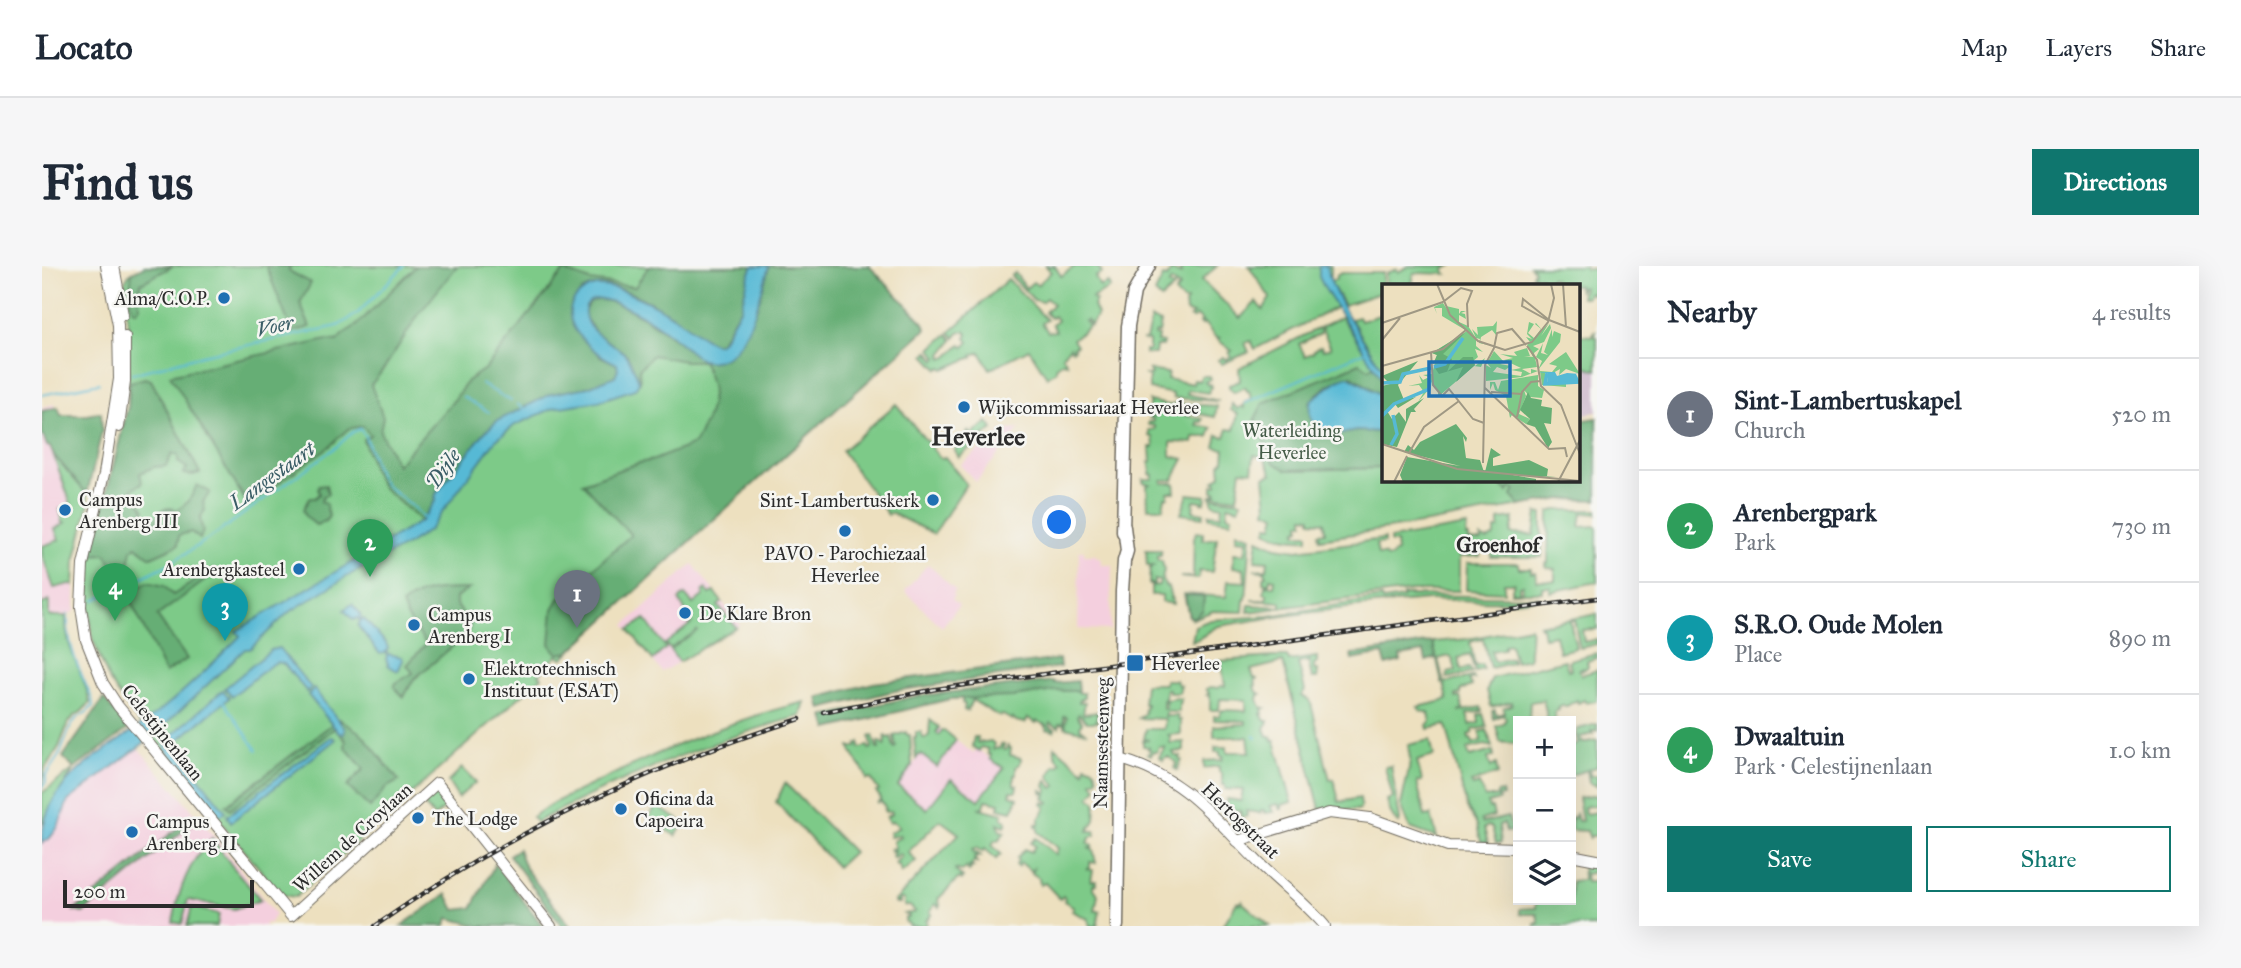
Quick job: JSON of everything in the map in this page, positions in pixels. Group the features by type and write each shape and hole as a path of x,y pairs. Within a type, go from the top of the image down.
{"main road":[{"name":"Naamsesteenweg","path":"1117,926 1124,560 1127,548 1124,527 1127,340 1130,313 1135,308 1149,266"}],"street":[{"name":"Celestijnenlaan","path":"106,266 116,312 118,384 104,474 81,586 86,640 103,683 133,725 291,916"},
{"name":"Celestijnenlaan","path":"104,474 117,433 125,372 125,336 114,266"},
{"name":"Hertogstraat","path":"1120,759 1147,767 1192,796 1261,865 1301,899 1325,926"},
{"name":"Willem de Croylaan","path":"291,916 437,783 551,926"},
{"path":"1237,841 1329,813 1370,818 1448,846 1513,848"},
{"path":"1576,856 1597,860"}],"shaded area":[{"path":"1580,366 1597,370 1597,412 1580,415"},
{"name":"Campus Arenberg III","path":"55,404 61,415 101,412 102,431 75,562 75,611 66,616 49,616 48,601 42,604 42,407"},
{"path":"1020,428 976,482 960,465 1003,431"},
{"path":"1079,551 1084,551 1084,555 1101,558 1101,565 1112,565 1110,630 1078,629"},
{"name":"De Klare Bron","path":"693,564 740,625 662,672 625,625"},
{"path":"928,564 955,590 952,599 959,605 942,627 905,591"},
{"path":"939,728 973,753 977,749 1004,768 979,800 928,809 898,786"},
{"name":"Campus Arenberg II","path":"138,748 204,823 275,914 270,923 265,923 265,926 42,926 42,843 50,838 68,801"}],"green space":[{"path":"145,266 869,266 924,323 926,329 563,658 557,656 539,674 542,677 296,897 281,895 132,714 109,680 93,640 88,600 91,555 128,407 129,330 124,297 125,281 129,274"},
{"path":"145,266 173,266 141,283 138,294 140,307 136,311 129,299 132,272"},
{"path":"266,266 290,266 289,271 311,283 300,303 310,327 292,332"},
{"path":"416,266 457,266 419,314 371,385 383,417 380,431 397,465 455,399 467,381 486,368 564,271 590,281 635,287 649,266 753,266 741,307 717,344 642,298 605,286 584,290 571,306 600,356 617,364 616,376 588,387 551,394 497,421 484,433 436,494 435,501 421,521 383,488 374,473 363,439 370,435 363,426 348,429 330,446 248,505 170,375 327,340 337,341 357,325"},
{"path":"769,266 869,266 924,323 926,329 569,652 558,654 550,644 553,609 559,599 631,535 583,483 694,444 705,423 712,399 709,377 702,361 684,361 653,355 639,369 639,382 627,355 596,333 584,316 590,303 602,300 639,315 703,361 726,358 754,315"},
{"path":"1046,266 1055,266 1061,276 1075,266 1097,266 1102,273 1095,277 1100,287 1108,283 1110,288 1092,298 1096,301 1093,306 1097,315 1091,325 1085,321 1089,326 1073,339 1077,345 1074,349 1070,347 1062,355 1067,363 1062,362 1057,370 1047,377 1029,349 990,369 980,352 944,369 938,369 925,355 928,351 936,360 938,358 931,349 948,334 953,340 942,354 943,359 961,344 964,347 969,342 965,331 955,338 950,332 1008,279 1047,320 1042,323 1048,332 1056,331 1052,324 1057,320 1054,316 1050,318 1045,312 1053,304 1046,298 1042,302 1034,300 1011,276 1015,273 1026,288 1033,282 1037,285 1051,272"},
{"path":"1181,266 1217,266 1202,280 1240,318 1256,302 1263,310 1270,298 1249,266 1319,266 1322,283 1337,307 1255,349 1251,341 1245,343 1249,352 1222,364 1218,360 1223,357 1226,360 1232,351 1218,340 1220,338 1216,338 1204,323 1200,323 1202,321 1197,316 1192,319 1190,317 1193,314 1186,312 1187,301 1183,301 1175,293 1180,287 1171,281 1169,285 1176,286 1161,299 1155,293 1163,277 1167,278 1171,270 1181,275"},
{"path":"1327,266 1331,266 1331,280 1336,280 1337,275 1342,273 1383,273 1382,292 1344,305 1330,282"},
{"path":"1409,266 1451,266 1444,270 1447,274 1414,273 1412,284 1386,284 1386,273 1397,269 1398,272"},
{"path":"1530,266 1585,266 1585,269 1594,269 1597,271 1593,294 1588,293 1587,297 1581,297 1583,287 1580,287 1580,284 1555,284 1555,279 1551,277 1549,280 1541,280 1541,277 1532,275 1534,270"},
{"path":"1382,314 1382,369 1351,319 1358,317 1360,321"},
{"path":"1341,317 1374,365 1287,470 1382,468 1382,481 1490,481 1498,483 1508,492 1511,487 1516,489 1512,497 1520,506 1320,539 1319,533 1325,532 1324,522 1311,521 1311,517 1304,516 1304,523 1300,523 1296,534 1308,534 1308,539 1286,538 1266,531 1268,525 1273,526 1276,515 1266,511 1264,477 1272,474 1265,457 1254,455 1252,471 1241,470 1237,498 1212,495 1216,493 1213,491 1213,485 1217,485 1214,481 1221,475 1220,464 1224,460 1225,449 1215,447 1218,435 1225,437 1228,429 1234,430 1238,414 1231,410 1232,404 1238,409 1242,406 1244,408 1244,403 1251,399 1245,387 1234,392 1229,388 1229,385 1240,381 1239,368 1319,328 1321,333 1299,344 1305,356 1321,346 1323,350 1331,348 1321,327"},
{"path":"1151,319 1161,323 1159,333 1156,332 1155,335 1158,336 1157,342 1163,343 1162,346 1156,346 1155,354 1145,354 1145,350 1149,350 1149,341 1142,340 1146,340"},
{"path":"1596,331 1594,336 1597,337 1597,370 1580,365 1580,335 1592,336"},
{"name":"Waterleiding Heverlee","path":"1360,363 1369,369 1374,365 1382,379 1382,395 1352,376 1328,386 1309,403 1328,437 1356,431 1382,432 1382,468 1287,470 1273,462 1255,419 1263,403"},
{"path":"1149,370 1168,373 1167,379 1193,384 1194,380 1200,381 1201,376 1209,376 1210,379 1205,382 1212,387 1208,393 1188,390 1187,394 1219,401 1173,398 1173,394 1149,389 1149,377 1146,375 1151,375"},
{"path":"145,378 151,380 200,473 183,474 187,468 178,462 178,456 172,454 166,466 154,467 140,473 142,483 132,489 145,510 142,514 144,521 152,525 163,509 178,510 189,501 197,485 210,492 203,502 205,510 200,519 203,531 200,539 191,532 179,535 178,545 151,557 136,546 132,550 127,573 116,572 106,554 91,555 128,407 130,382"},
{"path":"1149,401 1173,406 1173,403 1217,406 1215,417 1184,411 1184,415 1203,419 1202,422 1197,422 1197,425 1212,428 1209,437 1194,437 1193,443 1171,442 1171,456 1184,459 1173,480 1162,480 1162,483 1174,483 1175,492 1168,492 1163,508 1148,508 1147,485 1150,484 1143,482 1143,479 1152,479 1153,475 1150,474 1149,462 1150,447 1154,447 1149,430 1155,429 1155,426 1148,425 1148,422 1153,422 1149,415 1154,416 1155,413 1149,411"},
{"path":"896,404 941,459 945,457 966,484 934,534 891,513 888,515 842,451"},
{"path":"58,407 61,415 101,412 102,431 87,494 47,446 42,433 42,411"},
{"path":"1597,418 1597,500 1562,499 1520,506 1512,496 1515,489 1511,487 1508,492 1498,483 1490,481 1580,481 1580,421"},
{"path":"988,422 993,429 959,457 954,450 958,446 956,442 969,435 969,431 972,435"},
{"path":"53,454 87,494 89,504 75,562 74,586 70,584 54,588 42,555 42,546 59,540 55,529 67,522 63,523 60,509 71,504"},
{"path":"326,485 328,494 321,501 326,504 329,516 326,521 316,525 306,517 303,510 309,498 319,494 319,486"},
{"path":"1188,494 1206,496 1205,503 1194,500 1193,511 1204,513 1203,517 1181,514"},
{"path":"1211,497 1241,501 1239,508 1228,505 1227,515 1232,516 1231,521 1209,518 1209,514 1221,515 1222,506 1213,504"},
{"path":"1597,510 1597,514 1582,513 1580,527 1597,526 1597,582 1550,592 1550,587 1542,587 1542,592 1521,592 1523,585 1519,586 1519,592 1511,592 1514,583 1504,583 1504,592 1466,590 1467,563 1519,563 1519,568 1531,568 1537,580 1555,581 1555,569 1545,567 1545,564 1548,563 1549,512"},
{"path":"1537,513 1542,514 1542,557 1491,557 1491,549 1481,546 1480,556 1459,557 1459,591 1411,591 1248,612 1249,605 1281,607 1281,602 1252,600 1267,598 1264,593 1265,585 1274,586 1275,579 1270,578 1269,584 1263,582 1265,571 1254,570 1267,569 1268,561 1255,560 1258,539 1276,547 1297,550 1384,539 1384,543 1376,544 1378,555 1387,558 1397,552 1396,543 1390,543 1390,539 1467,526 1466,537 1469,537 1469,541 1481,541 1481,537 1487,540 1495,536 1495,529 1499,529 1499,520 1514,518 1511,534 1534,535"},
{"path":"1196,532 1203,533 1203,540 1217,538 1212,572 1199,571 1198,579 1180,577 1193,577"},
{"path":"1237,532 1251,536 1243,612 1213,611 1193,619 1189,617 1184,594 1226,597 1228,581 1245,582 1244,568 1233,567 1234,553 1245,554 1247,540 1236,539"},
{"path":"1146,550 1161,550 1157,560 1162,561 1162,579 1168,587 1169,599 1172,599 1173,604 1162,602 1162,595 1151,595 1151,586 1159,585 1160,581 1154,580 1154,584 1149,584 1150,568 1153,566 1147,566"},
{"path":"214,569 218,571 157,616 187,659 165,673 127,593 148,582 164,586 173,595"},
{"path":"469,589 456,597 456,605 471,623 467,634 413,680 404,697 394,687 413,673 407,665 426,644 402,605 425,592"},
{"path":"706,589 710,594 714,592 722,602 718,606 736,627 679,662 670,650 698,630 670,649 665,644 692,623 679,600 685,595 693,604 704,595"},
{"path":"1185,595 1204,596 1203,610 1193,618 1189,616"},
{"path":"1403,595 1540,597 1498,601 1428,600 1323,611 1219,626 1192,641 1195,626 1210,620 1269,616 1381,598 1382,601 1403,598"},
{"path":"49,601 49,616 66,616 71,650 90,703 68,724 59,747 45,768 42,785 42,604"},
{"path":"1597,614 1597,629 1582,630 1584,642 1597,639 1597,644 1580,648 1574,619 1570,621 1576,648 1559,652 1555,635 1544,637 1539,625"},
{"path":"645,619 666,648 653,660 629,630"},
{"path":"1530,627 1529,659 1515,662 1510,644 1504,645 1504,649 1491,651 1494,662 1511,658 1512,663 1490,668 1483,639 1470,642 1475,666 1482,665 1483,670 1475,672 1470,655 1458,658 1461,670 1469,668 1472,673 1447,678 1448,673 1456,671 1453,659 1449,656 1438,659 1442,683 1433,642 1468,639"},
{"path":"1433,642 1436,658 1426,661 1424,652 1400,656 1401,661 1386,665 1383,654 1352,660 1351,655"},
{"path":"1597,653 1597,658 1587,661 1588,667 1579,669 1581,675 1597,670 1597,701 1586,703 1584,700 1578,703 1577,700 1558,708 1559,710 1554,712 1555,716 1546,716 1543,700 1530,702 1529,716 1513,716 1513,744 1500,742 1496,726 1504,724 1506,718 1502,715 1494,719 1492,711 1495,710 1496,715 1504,713 1503,708 1512,705 1511,702 1491,707 1487,690 1492,678 1565,660 1568,670 1571,670 1569,660"},
{"path":"1287,657 1289,661 1317,657 1314,670 1318,670 1317,678 1312,678 1310,661 1298,663 1305,690 1301,696 1310,700 1330,780 1334,779 1339,802 1360,798 1361,807 1358,810 1320,809 1283,662 1251,670 1257,679 1254,686 1261,694 1258,700 1261,707 1265,708 1261,714 1265,721 1268,721 1265,729 1272,741 1275,741 1292,802 1282,805 1282,809 1278,804 1270,806 1274,812 1246,811 1247,816 1241,818 1241,811 1226,808 1227,799 1241,801 1243,790 1225,789 1219,766 1204,768 1204,761 1222,760 1223,756 1220,756 1220,752 1215,752 1215,747 1226,747 1227,752 1250,752 1248,737 1214,737 1214,726 1246,724 1246,721 1214,720 1214,716 1219,716 1222,710 1246,711 1246,700 1220,699 1219,710 1210,710 1210,695 1207,695 1209,693 1206,689 1225,686 1221,661"},
{"path":"1059,659 1060,667 894,691 821,709 818,698 873,683"},
{"path":"1473,677 1474,679 1469,681 1472,686 1456,695 1456,698 1460,697 1463,710 1458,712 1481,707 1482,711 1467,714 1470,725 1479,723 1478,715 1483,714 1487,727 1472,730 1473,733 1468,735 1469,739 1473,743 1481,741 1480,732 1487,730 1492,747 1485,745 1467,749 1470,757 1493,751 1494,756 1488,758 1491,767 1496,764 1498,774 1471,783 1473,786 1479,784 1485,798 1497,796 1497,793 1502,792 1503,796 1498,797 1499,800 1488,803 1494,816 1481,820 1482,823 1508,817 1512,831 1506,832 1504,823 1499,825 1501,843 1496,843 1492,828 1488,826 1484,828 1488,843 1481,842 1477,825 1467,808 1446,725 1428,729 1427,725 1431,722 1429,713 1418,707 1448,700 1444,683"},
{"path":"1165,680 1176,680 1178,685 1181,685 1179,693 1169,693 1169,689 1166,689 1163,700 1163,709 1166,709 1165,700 1181,699 1179,712 1166,712 1165,716 1178,716 1178,720 1181,720 1181,734 1167,735 1170,735 1170,743 1184,742 1184,751 1173,752 1175,756 1181,756 1179,759 1182,760 1177,770 1174,768 1177,763 1169,757 1163,760 1159,757 1165,747 1159,747 1157,752 1151,755 1148,754 1151,750 1149,747 1143,746 1143,741 1149,740 1144,739 1146,729 1164,729 1165,719 1139,718 1146,708 1146,704 1143,704 1145,684 1165,684"},
{"path":"1053,681 1078,681 1079,691 950,699 828,729 824,716 917,696"},
{"path":"1055,691 1084,693 1084,698 1079,700 1085,702 1083,714 1100,712 1097,714 1099,722 1087,722 1079,714 1077,716 1082,722 1080,727 1085,732 1065,727 1067,717 1064,716 1064,724 1060,723 1059,727 1050,723 1049,726 1055,729 1054,731 1028,718 1025,723 1003,715 998,716 972,700 967,711 962,703 963,697 1013,697"},
{"path":"104,699 128,729 74,769 63,757"},
{"path":"805,702 801,716 732,737 666,762 600,790 536,822 532,817 553,803 676,746 739,721"},
{"path":"339,719 362,734 399,781 387,787 370,808 347,786 364,769 345,747 346,741 335,728 230,809 226,805"},
{"path":"930,720 939,727 936,733 939,735 942,730 945,731 956,740 937,767 920,754 916,759 916,732 921,732 923,738 926,738 929,735"},
{"path":"1597,724 1597,731 1580,737 1582,743 1597,740 1597,767 1589,769 1590,776 1597,775 1597,786 1589,783 1587,770 1576,773 1578,729"},
{"path":"906,732 910,735 912,766 898,786 927,809 951,779 979,800 1004,768 990,759 988,749 981,747 979,751 972,746 974,737 978,737 977,743 991,741 994,744 993,749 1000,748 1001,744 1006,750 1008,745 1008,748 1011,748 1010,755 1021,758 1014,775 1016,791 1011,791 1010,795 1018,798 1012,811 999,808 1000,803 986,800 984,807 979,808 1003,814 1002,818 1007,822 1005,826 998,823 1000,831 1005,832 992,845 1001,854 996,859 985,849 982,852 977,848 973,849 981,856 974,855 974,860 978,863 974,862 969,871 966,868 962,871 955,869 963,878 959,878 938,899 940,905 939,907 935,904 925,926 909,926 905,918 909,916 905,914 915,912 910,906 904,906 904,899 900,899 900,903 895,901 959,834 940,820 908,852 916,861 901,873 899,865 895,863 902,856 900,854 893,858 895,851 891,852 890,849 895,848 893,841 901,837 890,837 889,833 899,827 893,821 889,823 886,817 892,814 891,812 885,812 881,801 878,802 881,798 876,792 879,791 871,779 867,780 850,747 857,747 860,742 860,748 872,748 870,736 873,735 879,749 878,741 886,745 885,735 886,738 891,737 894,748 894,736"},
{"path":"1430,740 1434,756 1417,761 1422,781 1417,782 1425,816 1431,815 1437,838 1410,828 1401,805 1409,769 1408,745"},
{"path":"1055,746 1084,771 1086,765 1094,768 1098,777 1092,782 1097,787 1090,797 1096,802 1095,820 1088,831 1095,831 1095,836 1091,836 1088,843 1093,845 1092,848 1088,848 1093,850 1096,863 1090,862 1090,868 1086,869 1093,870 1091,881 1096,881 1093,885 1098,895 1095,911 1100,911 1097,926 1090,926 1088,919 1072,911 1074,907 1064,901 1063,896 1060,899 1045,883 1040,885 1039,878 1032,873 1033,869 1031,871 1021,863 1016,866 1017,858 1025,849 1031,852 1035,846 1031,843 1036,838 1056,855 1058,848 1038,832 1036,827 1046,808 1042,804 1049,802 1044,798 1046,795 1042,790 1046,793 1048,791 1045,786 1047,781 1053,788 1056,786 1049,776 1055,765 1058,766 1061,762 1055,754"},
{"path":"1391,766 1399,823 1392,816 1387,800 1393,798 1385,767"},
{"path":"462,768 476,782 458,798 448,782"},
{"path":"74,769 55,799 42,824 42,793"},
{"path":"785,783 853,852 837,867 776,802"},
{"path":"436,794 447,806 434,817 423,803"},
{"path":"1597,795 1597,805 1584,807 1585,814 1597,812 1597,836 1590,836 1590,839 1587,831 1576,830 1576,814 1578,821 1582,821 1578,798"},
{"path":"656,806 684,823 676,836 648,819"},
{"path":"193,816 196,820 83,913 74,911"},
{"path":"212,838 261,900 234,909 188,900 182,924 173,922 186,877"},
{"path":"518,849 525,868 570,926 562,926 509,855"},
{"path":"1582,861 1595,864 1592,873 1585,874 1586,882 1597,882 1597,926 1535,926 1539,923 1537,914 1520,914 1520,909 1536,908 1536,905 1576,905 1576,881 1583,880"},
{"path":"495,864 543,926 480,926 448,918 446,926 401,926 447,894 455,910 472,908"},
{"path":"1242,901 1270,926 1223,926 1237,902 1240,904"},
{"path":"190,907 219,914 217,926 187,926"}],"water":[{"name":"Dijle","path":"753,266 769,266 753,318 739,344 722,359 702,360 653,322 632,310 609,301 589,303 585,314 590,327 627,357 639,382 635,389 599,401 554,408 515,425 495,441 429,530 288,613 250,649 245,649 152,737 68,801 58,827 50,838 42,843 45,820 53,801 66,783 81,768 187,688 240,636 236,631 421,521 435,501 436,494 484,433 497,421 551,394 588,387 615,376 617,364 590,347 571,320 570,310 581,293 596,286 606,286 629,293 666,312 717,344 722,341 741,307"},
{"path":"1319,266 1327,266 1341,303 1382,368 1382,379 1325,289 1319,277"},
{"path":"1348,376 1382,395 1382,432 1356,431 1328,437 1318,430 1310,417 1311,400"},
{"path":"352,604 360,613 361,620 364,619 386,643 386,652 402,657 398,671 389,666 387,655 380,654 358,626 358,618 353,620 344,610"},
{"path":"279,648 311,688 307,692 284,664 277,662 232,696 225,688 271,650"},
{"path":"314,689 345,729 344,734 339,733 308,695"},
{"path":"223,690 229,698 174,746 226,812 219,816 167,752 164,742"},
{"path":"331,737 335,740 231,822 227,816"}],"waterway":[{"name":"Voer","path":"132,374 202,355 338,326 357,314 404,266"},
{"path":"1245,403 1366,351"},
{"name":"Voer","path":"42,395 99,383"},
{"path":"481,384 511,401"},
{"path":"463,397 489,412"},
{"path":"517,404 523,408"},
{"name":"Langestaart","path":"95,600 169,564 213,536 360,429 384,484 425,520"},
{"name":"Langestaart","path":"42,788 71,726 93,706 69,636 68,614"},
{"path":"224,702 257,750"}],"railway":[{"path":"823,712 936,689 1597,598"},
{"path":"375,926 475,861 579,806 687,759 800,719"}],"place":[{"name":"Alma/C.O.P.","path":"224,298"},
{"name":"Wijkcommissariaat Heverlee","path":"964,407"},
{"name":"Sint-Lambertuskerk","path":"933,500"},
{"name":"Campus Arenberg III","path":"65,510"},
{"name":"PAVO - Parochiezaal Heverlee","path":"845,531"},
{"name":"Arenbergkasteel","path":"299,569"},
{"name":"Arenbergpark","path":"370,577"},
{"name":"De Klare Bron","path":"685,613"},
{"name":"Dwaaltuin","path":"115,621"},
{"name":"Campus Arenberg I","path":"414,625"},
{"name":"Sint-Lambertuskapel","path":"577,628"},
{"name":"S.R.O. Oude Molen","path":"225,641"},
{"name":"Heverlee","path":"1135,663"},
{"name":"Elektrotechnisch Instituut (ESAT)","path":"469,679"},
{"name":"Oficina da Capoeira","path":"621,809"},
{"name":"The Lodge","path":"418,818"},
{"name":"Campus Arenberg II","path":"132,832"}],"district":[{"name":"Heverlee","path":"978,436"},
{"name":"Groenhof","path":"1498,545"}]}
